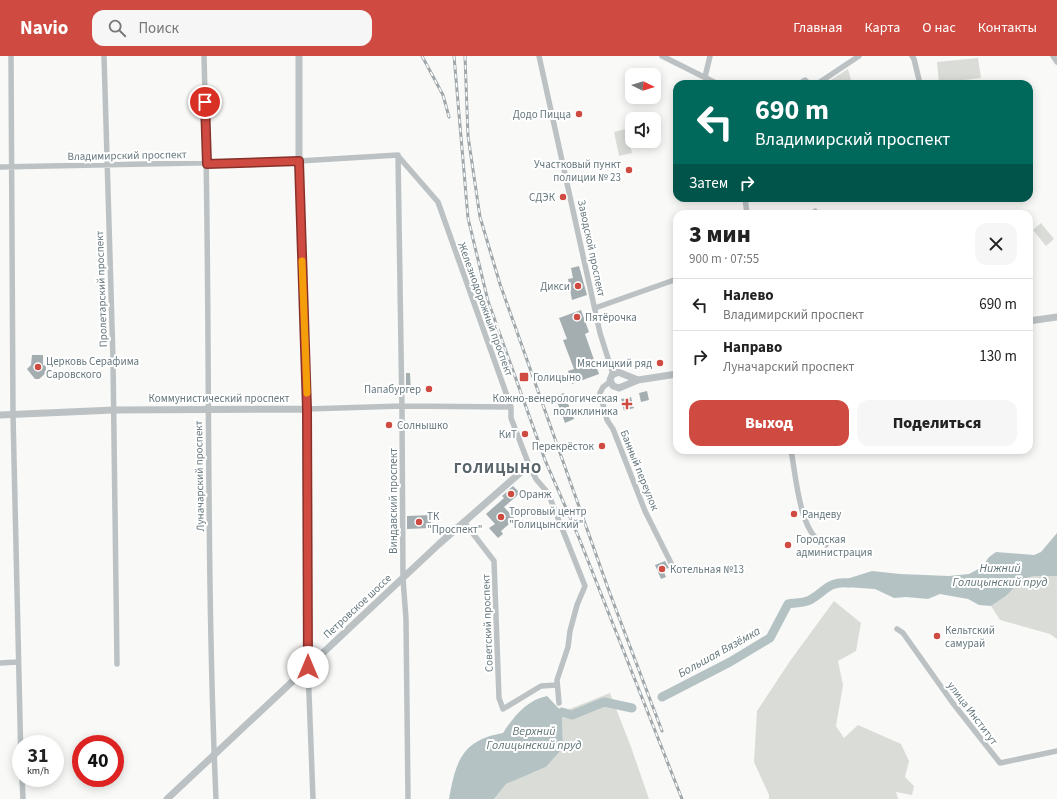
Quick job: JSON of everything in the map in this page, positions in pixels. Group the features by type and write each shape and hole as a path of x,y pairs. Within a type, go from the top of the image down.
{"street":[{"path":"11,56 13,415 20,735"},
{"name":"Пролетарский проспект","path":"104,56 114,410 117,664"},
{"name":"Луначарский проспект","path":"204,56 207,164 207,409 216,799"},
{"path":"299,56 299,161 307,409 308,667 313,799"},
{"name":"Заводской проспект","path":"539,56 603,344 613,374"},
{"path":"662,56 709,80"},
{"path":"705,78 710,56"},
{"path":"823,80 859,56"},
{"path":"912,56 919,80"},
{"path":"1053,56 1057,62"},
{"name":"Владимирский проспект","path":"0,168 299,161 398,155"},
{"name":"Виндавский проспект","path":"398,155 403,579 406,619 408,799"},
{"name":"Железнодорожный проспект","path":"398,155 438,202 511,407 511,418 529,465 536,479 548,493 585,586 570,631 568,647 562,662 557,685 559,703"},
{"path":"595,308 673,280"},
{"path":"1033,321 1057,317"},
{"path":"638,380 618,372 613,374 610,382 616,388 638,380 673,375"},
{"path":"623,386 626,381 624,375"},
{"name":"Банный переулок","path":"610,382 603,387 600,393 606,417 613,429 645,511 673,566"},
{"name":"Коммунистический проспект","path":"0,415 114,410 307,409 402,406 511,407"},
{"path":"792,454 804,521 812,535 826,545"},
{"name":"Петровское шоссе","path":"167,799 214,753 464,522 529,465"},
{"name":"Советский проспект","path":"464,522 494,560 499,698 503,709 541,686 557,685"},
{"name":"улица Институт","path":"897,630 903,633 952,702 1000,763 1057,751"},
{"path":"0,663 18,662"},
{"path":"22,787 22,799"}],"shaded area":[{"path":"978,58 981,78 964,80 939,80 937,62"},
{"path":"848,69 851,80 831,80"},
{"path":"625,129 625,148 631,148 632,153 619,156 614,132"},
{"path":"1041,223 1054,239 1046,246 1033,230"},
{"path":"1034,576 1057,576 1057,639 1050,634 1000,620 991,606 1006,596 1023,579"},
{"path":"834,601 861,623 856,651 838,661 843,685 836,726 844,738 858,725 901,744 909,761 905,777 914,786 912,795 896,792 898,799 769,799 769,795 754,762 757,711 790,661"},
{"path":"610,693 649,799 494,799 506,784 546,767 563,748 562,712"}],"water":[{"name":"Нижний Голицынский пруд","path":"1057,533 1057,576 1034,576 1023,579 1006,596 991,606 979,605 968,599 940,594 928,599 906,597 894,598 875,589 845,587 837,582 872,571 949,576 969,574 982,567 989,557 996,552 1034,555 1041,552"},
{"name":"Верхний Голицынский пруд","path":"547,696 562,712 563,748 546,767 506,784 494,799 449,799 458,763 463,754 478,741 489,736 503,733 527,705"}],"building":[{"name":"Дикси","path":"579,266 587,295 572,300 568,279 573,278 571,268"},
{"name":"Голицыно","path":"581,310 589,332 585,334 599,374 572,384 568,371 574,369 563,340 567,339 559,318"},
{"name":"Церковь Серафима Саровского","path":"32,355 43,355 43,365 46,366 46,373 39,379 35,379 27,369 31,365"},
{"path":"406,373 410,373 411,393 406,393"},
{"path":"647,391 649,400 641,402 639,393"},
{"name":"Голицыно","path":"564,393 574,419 565,423 555,396"},
{"name":"Кожно-венерологическая поликлиника","path":"631,397 634,408 624,411 621,399"},
{"path":"513,486 520,493 504,507 515,519 501,531 503,534 498,538 489,528 495,524 486,514 504,498 502,496"},
{"name":"ТК \"Проспект\"","path":"431,515 431,528 407,529 407,516"},
{"name":"Котельная №13","path":"665,561 669,568 663,570 666,577 661,579 655,565"}],"waterway":[{"name":"Большая Вязёмка","path":"662,697 730,662 770,638 788,604 810,600 832,585 849,583"},
{"name":"Большая Вязёмка","path":"553,718 562,712 572,715 604,702 632,708"}],"railway":[{"path":"422,56 443,95 449,117"},
{"path":"454,56 468,218 488,301 545,460 579,538 682,799"},
{"path":"465,56 468,136 480,217 500,284 609,591 662,731"}],"slow traffic":[{"path":"302,261 307,393"}],"place":[{"name":"Додо Пицца","path":"579,114"},
{"name":"Участковый пункт полиции № 23","path":"629,170"},
{"name":"СДЭК","path":"563,197"},
{"name":"Дикси","path":"578,286"},
{"name":"Пятёрочка","path":"577,317"},
{"name":"Мясницкий ряд","path":"660,363"},
{"name":"Церковь Серафима Саровского","path":"38,367"},
{"name":"Голицыно","path":"524,377"},
{"name":"Папабургер","path":"429,389"},
{"name":"Кожно-венерологическая поликлиника","path":"627,404"},
{"name":"Солнышко","path":"389,425"},
{"name":"КиТ","path":"525,434"},
{"name":"Перекрёсток","path":"602,446"},
{"name":"Оранж","path":"511,494"},
{"name":"Рандеву","path":"794,514"},
{"name":"Торговый центр \"Голицынский\"","path":"501,517"},
{"name":"ТК \"Проспект\"","path":"419,522"},
{"name":"Городская администрация","path":"788,545"},
{"name":"Котельная №13","path":"662,569"},
{"name":"Кельтский самурай","path":"937,636"}],"district":[{"name":"ГОЛИЦЫНО","path":"498,468"}],"route":[{"path":"205,102 207,164 299,161 307,409 308,667"}]}
